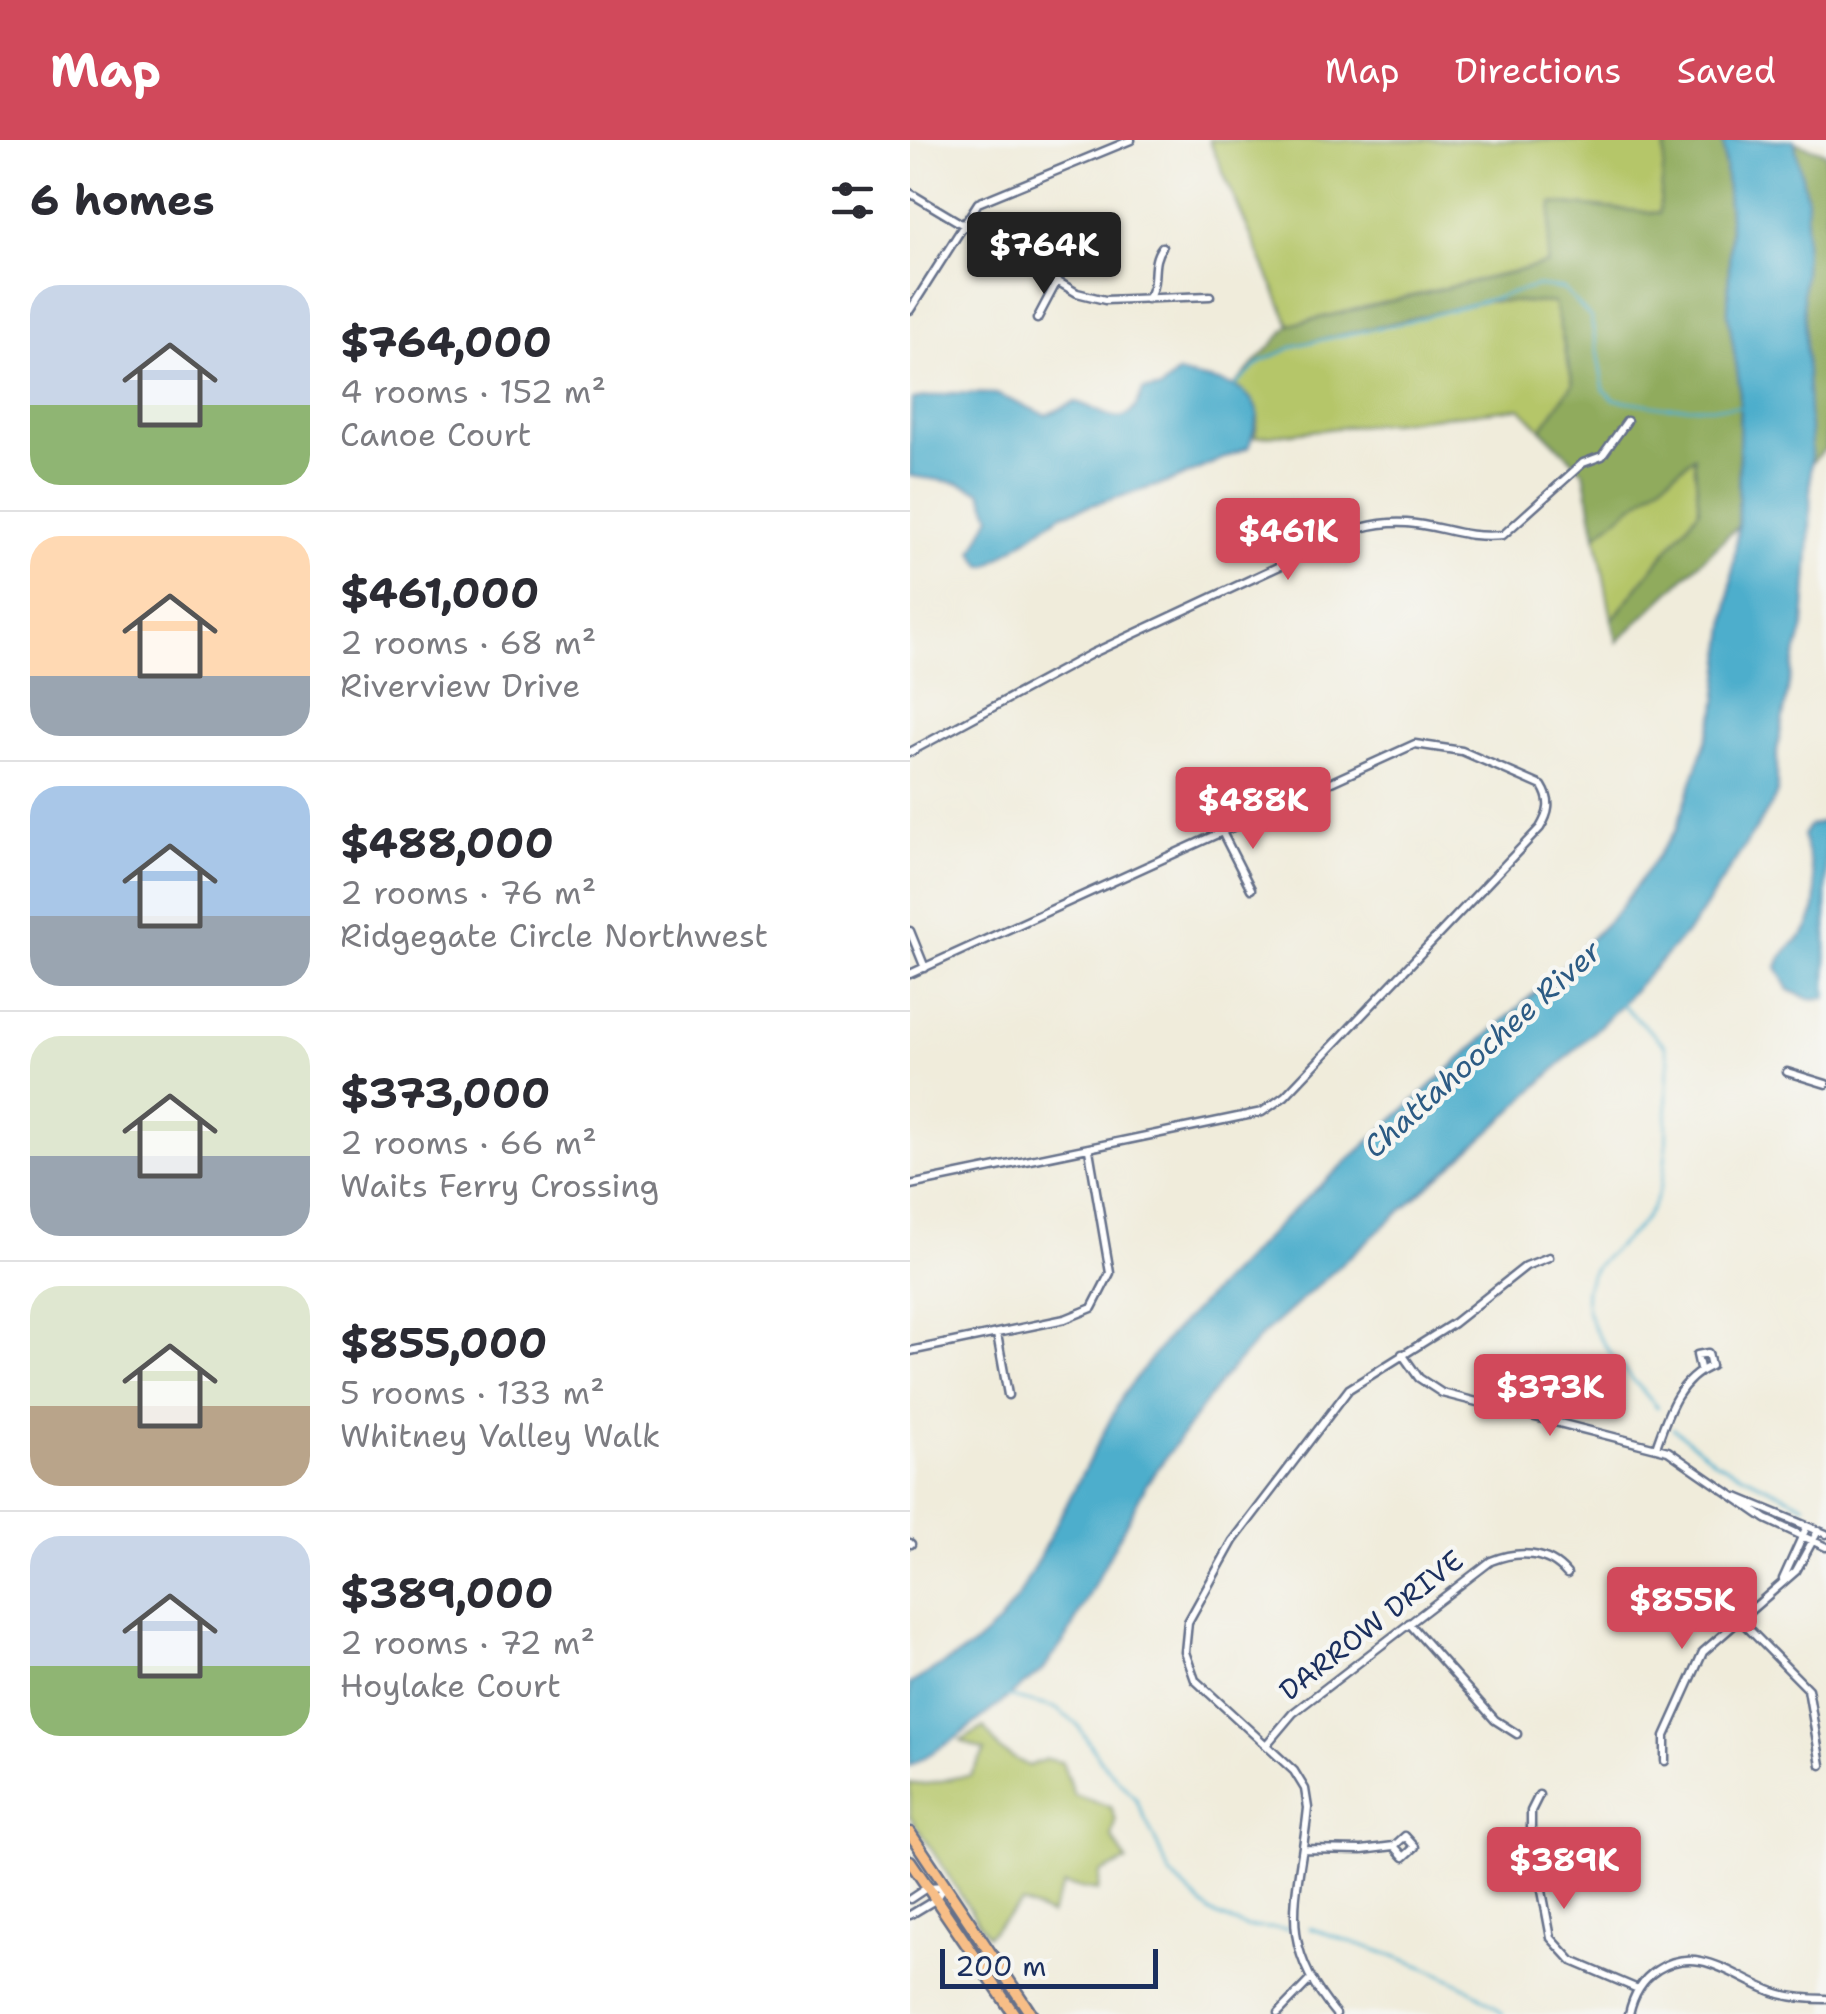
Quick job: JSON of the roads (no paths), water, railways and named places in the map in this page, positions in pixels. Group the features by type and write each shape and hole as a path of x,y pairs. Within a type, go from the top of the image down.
{"highway":[{"path":"910,1833 1031,2014"},
{"path":"910,1860 1014,2014"}],"street":[{"path":"910,310 912,300 978,203 1131,140"},
{"path":"910,193 1056,283 1105,300 1210,296"},
{"path":"1147,300 1155,284 1156,255 1162,247"},
{"path":"1037,319 1056,283"},
{"path":"910,752 1091,654 1360,528 1394,519 1487,536 1503,535 1583,463 1602,456 1627,421"},
{"path":"910,974 1415,744 1462,751 1542,786 1549,811 1540,828 1286,1096 1241,1120 910,1185"},
{"path":"1222,832 1251,889"},
{"path":"910,932 926,968"},
{"path":"1787,1072 1825,1085"},
{"path":"910,1351 1065,1320 1092,1308 1103,1293 1109,1260 1089,1150"},
{"path":"1336,2014 1309,1981 1295,1934 1308,1808 1304,1789 1294,1771 1195,1680 1184,1652 1188,1622 1232,1541 1337,1401 1362,1378 1454,1323 1526,1266 1549,1257"},
{"path":"997,1334 1008,1395"},
{"path":"1402,1354 1418,1378 1442,1393 1656,1447 1766,1520 1826,1547"},
{"path":"1656,1447 1671,1406 1700,1368"},
{"path":"1665,1760 1665,1736 1696,1663 1711,1642 1802,1564 1813,1541 1822,1533 1732,1494"},
{"path":"1780,1583 1807,1526"},
{"name":"DARROW DRIVE","path":"1266,1745 1293,1713 1501,1557 1549,1557 1566,1574"},
{"path":"1739,1619 1808,1689 1821,1765"},
{"path":"1409,1623 1495,1720 1517,1734"},
{"path":"1540,1795 1531,1811 1531,1833 1551,1938 1572,1961 1638,1989"},
{"path":"1304,1849 1344,1852 1394,1846"},
{"path":"910,1899 928,1888 944,1886"},
{"path":"910,1915 936,1900 944,1886"},
{"path":"1628,2014 1638,1989 1662,1967 1693,1959 1712,1962 1781,1994 1826,1998"},
{"path":"1278,2013 1309,1981"}],"water":[{"name":"Chattahoochee River","path":"1723,140 1794,140 1807,199 1803,295 1811,449 1810,537 1804,627 1792,668 1777,751 1777,793 1771,806 1692,927 1608,1018 1497,1125 1261,1336 1220,1382 1146,1485 1067,1637 1044,1669 956,1738 910,1766 910,1684 972,1647 998,1624 1020,1594 1123,1395 1168,1337 1292,1211 1563,967 1619,910 1676,830 1716,710 1738,526 1740,388 1728,313 1730,228"},
{"path":"1178,373 1226,384 1247,395 1258,416 1249,447 1172,481 1062,514 988,566 982,566 973,552 991,516 981,492 959,483 910,476 912,399 953,393 996,394 1046,415 1076,402 1121,417 1137,405 1143,390 1161,389"},
{"path":"1826,821 1826,998 1809,999 1789,990 1777,967 1812,919 1815,884 1803,835 1809,826"}],"waterway":[{"path":"1235,386 1262,361 1298,345 1407,322 1538,286 1563,289 1591,318 1604,390 1613,399 1664,407 1740,407"},
{"path":"1619,1002 1665,1045 1669,1060 1665,1164 1657,1197 1647,1216 1602,1260 1589,1279 1585,1299 1600,1338 1657,1408"},
{"path":"1673,1428 1716,1462 1805,1505"},
{"path":"1007,1696 1055,1708 1077,1724 1100,1760 1136,1799 1171,1875 1211,1913 1246,1927 1289,1929"},
{"path":"1310,1928 1436,1972 1503,2014"}]}
